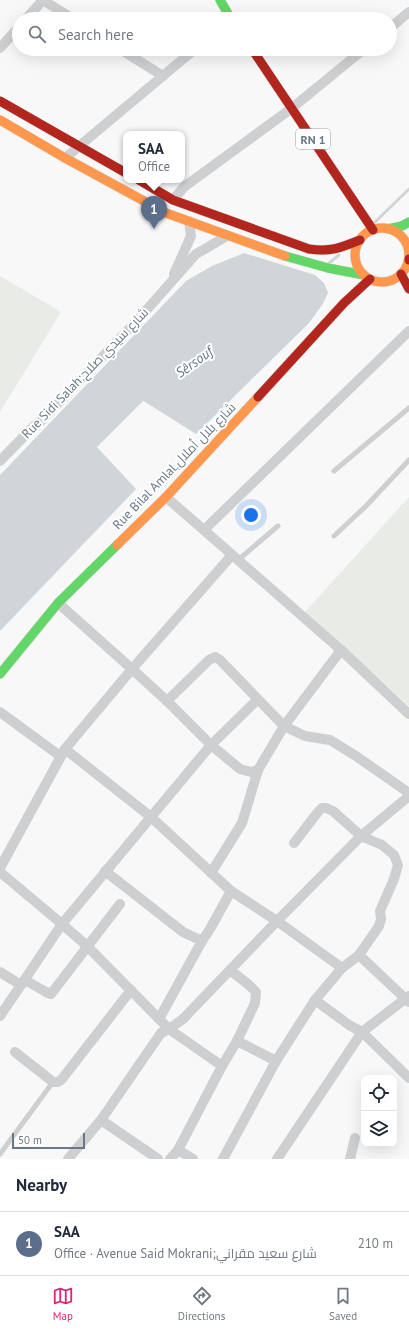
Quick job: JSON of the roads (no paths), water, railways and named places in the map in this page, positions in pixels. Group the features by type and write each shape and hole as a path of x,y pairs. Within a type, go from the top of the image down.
{"main road":[{"path":"220,0 227,12"},
{"name":"RN 1","path":"257,56 373,230"},
{"path":"0,101 123,171"},
{"path":"0,120 152,206 227,236 304,262 378,281 394,279 406,268 409,260 409,252 404,240 395,231 388,229"},
{"path":"144,183 173,200 309,249 323,251 333,250 360,240"},
{"path":"367,277 356,263 356,247 360,240 373,230 388,229 409,222"},
{"path":"401,274 409,288"},
{"name":"Rue Bilal Amlal,شارع بلال أملال","path":"0,674 58,603 166,497 367,277"}],"street":[{"path":"32,12 43,0 62,12"},
{"path":"397,22 409,12"},
{"path":"0,48 12,35"},
{"path":"131,56 163,76"},
{"path":"65,158 187,56"},
{"path":"173,200 184,187 292,108 355,56"},
{"name":"Rue Sidi Salah;شارع سيدي صلاح","path":"169,285 191,236 189,221"},
{"name":"Rue Sidi Salah;شارع سيدي صلاح","path":"0,461 34,426 40,422 135,323 196,254 227,236"},
{"path":"204,530 409,331"},
{"path":"166,497 341,650 409,714"},
{"path":"0,868 62,752 132,669 235,558"},
{"path":"58,603 167,701 211,745 240,769 251,772 258,770"},
{"path":"211,873 242,823 258,770 284,726 341,650"},
{"path":"68,1159 101,1120 161,1033 183,1019 361,836 409,794 356,756 330,740 305,736 284,726 257,700 220,660 215,657 209,660 167,701"},
{"path":"0,1016 62,924 105,871 211,745 257,700"},
{"path":"0,712 62,752 151,816 231,891 277,921 342,968"},
{"path":"222,1159 276,1061 315,1000 342,968 359,955 379,926 381,918 380,911 394,879 398,865 394,854 382,845 361,836 333,811 326,808 322,808 318,812 294,842"},
{"path":"105,871 183,932 202,941"},
{"path":"0,872 87,946 169,1029 222,1066"},
{"path":"159,1019 231,891"},
{"path":"0,972 51,994 120,904"},
{"path":"277,1159 362,1032 408,999 359,955"},
{"path":"170,1159 178,1150 222,1066 237,1041 255,1003 256,992 230,970"},
{"path":"15,1052 53,1082 58,1082 131,990"},
{"path":"315,1000 349,1025 362,1032 409,1078"},
{"path":"237,1041 276,1061"},
{"path":"101,1120 158,1159"},
{"path":"350,1159 355,1138"},
{"path":"178,1150 193,1159"}],"lane":[{"path":"334,471 409,408"},
{"path":"334,536 366,506 409,460"},
{"path":"235,558 278,526"},
{"path":"0,1154 53,1082"}],"water":[{"path":"244,253 315,275 324,283 328,293 322,305 309,323 196,434 142,400 96,446 136,489 0,631 0,475 186,281 212,266"}],"waterway":[{"name":"Sêrsouf","path":"374,223 409,189"},
{"name":"Sêrsouf","path":"329,263 339,255"},
{"name":"Sêrsouf","path":"94,448 144,398"}],"place":[{"name":"SAA","path":"154,229"}]}
